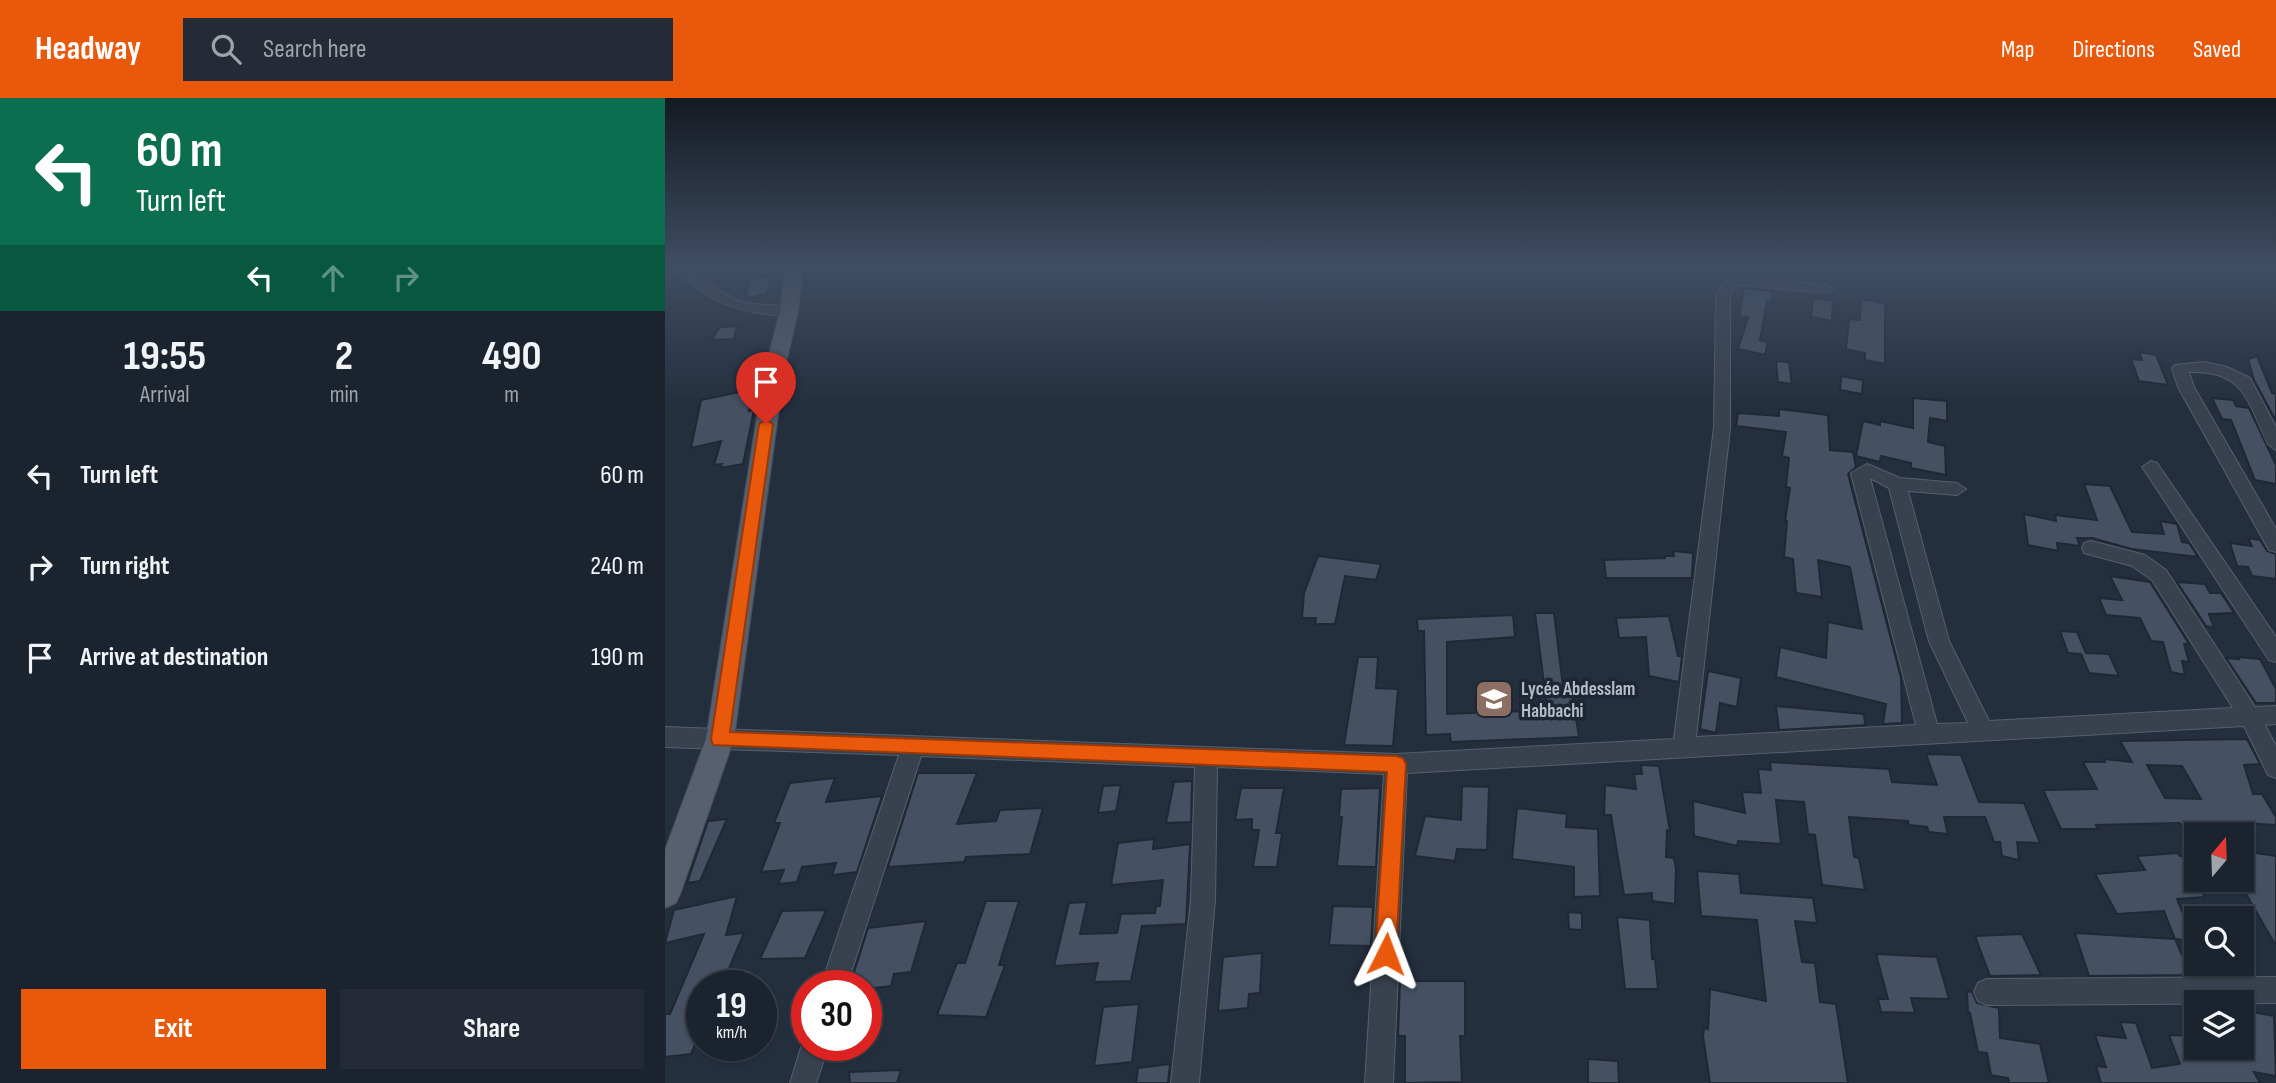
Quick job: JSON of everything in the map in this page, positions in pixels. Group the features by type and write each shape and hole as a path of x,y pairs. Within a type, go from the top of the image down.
{"main road":[{"path":"665,892 720,739 774,372 789,313"}],"street":[{"path":"1684,748 1722,428 1725,378 1723,313"},
{"path":"2276,444 2245,381 2210,369 2180,368 2186,387 2276,545"},
{"path":"2151,467 2276,654"},
{"path":"1929,734 1860,473 1867,470 1897,484 1957,489"},
{"path":"1897,484 1939,641 1983,731"},
{"path":"2091,548 2138,559 2159,575 2249,717 2276,768"},
{"path":"665,737 1396,764 2276,715"},
{"path":"839,970 913,746"},
{"path":"1185,1083 1203,900 1206,757"},
{"path":"1379,1083 1396,764"},
{"path":"1987,992 2276,990"},
{"path":"803,1080 810,1061"}],"building":[{"path":"1740,313 1765,313 1760,340 1768,342 1765,355 1738,349 1748,317 1739,316"},
{"path":"1811,313 1832,313 1832,321 1811,317"},
{"path":"1860,313 1885,313 1885,364 1865,360 1865,353 1846,349 1849,319 1860,320"},
{"path":"737,326 734,339 711,340 720,327"},
{"path":"2139,352 2156,355 2168,385 2139,381 2131,359 2142,360"},
{"path":"2257,356 2272,393 2276,394 2276,421 2254,380 2248,359"},
{"path":"1776,361 1789,362 1792,384 1778,382"},
{"path":"1841,376 1863,380 1862,394 1840,390"},
{"path":"754,389 749,411 754,410 743,464 720,468 722,464 714,465 721,441 691,448 701,400"},
{"path":"1913,398 1947,401 1947,421 1930,418 1928,442 1945,446 1946,475 1911,468 1911,463 1881,456 1880,462 1856,456 1863,421 1880,425 1880,421 1913,428"},
{"path":"2212,398 2233,400 2236,406 2249,408 2276,465 2276,484 2255,480 2231,420 2222,419"},
{"path":"1779,409 1828,415 1830,450 1853,452 1856,467 1848,474 1901,678 1902,723 1883,724 1886,704 1776,677 1780,647 1826,658 1828,622 1862,629 1850,567 1818,560 1822,597 1796,593 1793,559 1784,557 1785,521 1790,488 1786,487 1789,458 1782,456 1786,432 1736,426 1738,413 1779,416"},
{"path":"2084,484 2110,486 2132,532 2164,534 2160,521 2177,524 2182,542 2189,543 2198,557 2132,549 2092,538 2077,538 2080,546 2057,543 2058,551 2028,545 2024,514 2056,521 2055,515 2097,520"},
{"path":"2248,538 2260,540 2267,551 2276,554 2276,579 2252,576 2248,567 2237,566 2230,543 2252,546"},
{"path":"1673,551 1693,553 1692,578 1606,578 1604,560 1665,558 1674,556"},
{"path":"1318,556 1381,564 1376,580 1345,576 1335,624 1315,624 1316,618 1302,618 1304,593"},
{"path":"2110,576 2150,582 2189,644 2184,644 2189,662 2182,661 2185,675 2171,672 2163,642 2151,641 2140,618 2106,615 2099,598 2122,600"},
{"path":"2177,582 2205,584 2210,593 2221,593 2234,613 2209,614 2214,628 2206,626"},
{"path":"1535,613 1554,613 1563,687 1571,687 1579,737 1451,742 1450,734 1426,735 1424,631 1418,631 1417,619 1513,615 1515,637 1447,642 1447,714 1523,711 1523,715 1548,715"},
{"path":"1669,616 1678,656 1682,656 1679,682 1649,676 1646,637 1619,638 1616,618"},
{"path":"2060,631 2077,632 2086,653 2109,654 2119,676 2089,673 2081,654 2068,653"},
{"path":"1358,657 1378,657 1376,688 1398,689 1393,746 1344,745"},
{"path":"2238,657 2260,659 2276,689 2276,703 2256,703 2226,658 2239,659"},
{"path":"1708,671 1741,678 1737,707 1720,703 1716,733 1700,729"},
{"path":"1776,706 1864,714 1865,725 1779,730"},
{"path":"2247,739 2260,764 2244,765 2253,794 2262,794 2276,817 2276,825 2212,821 2184,822 2184,826 2180,823 2096,825 2098,829 2061,829 2043,790 2097,789 2083,762 2105,762 2104,759 2132,762 2120,741","holes":["2147,765 2182,766 2201,799 2165,798"]},
{"path":"1926,754 1961,755 1979,802 2024,803 2040,843 2017,842 2019,860 2002,856 2000,842 1994,842 1985,817 1944,817 1948,834 1929,832 1927,827 1909,825 1908,821 1849,817 1854,857 1859,858 1865,890 1822,885 1815,835 1808,834 1804,802 1776,800 1781,844 1738,841 1737,846 1694,836 1693,801 1745,813 1742,792 1761,793 1758,769 1771,770 1770,762 1889,769 1892,782 1937,785"},
{"path":"1641,765 1659,766 1670,831 1667,830 1666,857 1674,858 1676,869 1675,904 1652,901 1652,893 1624,895 1611,815 1604,815 1605,785 1636,789 1634,774 1642,774"},
{"path":"918,773 977,773 957,824 996,821 1000,810 1043,808 1030,854 966,857 964,862 888,867"},
{"path":"835,778 826,802 882,796 857,872 832,875 836,863 802,867 797,882 778,884 784,870 761,872 780,823 774,823 790,783"},
{"path":"1192,781 1191,822 1166,823 1174,782"},
{"path":"1121,785 1116,811 1098,813 1103,786"},
{"path":"1462,786 1489,787 1487,850 1457,849 1455,861 1415,856 1425,816 1461,820"},
{"path":"1241,788 1284,788 1276,833 1282,833 1277,867 1253,867 1259,830 1252,830 1252,819 1235,820"},
{"path":"1380,788 1376,867 1337,866 1342,817 1339,817 1341,789"},
{"path":"1517,808 1567,814 1566,827 1598,829 1600,896 1574,897 1574,867 1512,859"},
{"path":"727,819 700,881 687,883 708,821"},
{"path":"1154,839 1153,849 1190,844 1186,924 1142,926 1131,981 1094,982 1098,963 1054,966 1069,903 1087,902 1080,934 1117,933 1121,914 1155,913 1156,906 1160,906 1163,880 1111,885 1118,843"},
{"path":"2178,853 2184,856 2184,892 2202,892 2205,897 2177,899 2184,916 2184,940 2175,939 2164,911 2117,914 2095,874 2145,870 2137,856"},
{"path":"2254,853 2276,856 2276,946 2245,892 2254,892"},
{"path":"1697,871 1739,874 1741,893 1813,898 1817,923 1795,921 1802,962 1815,963 1820,1002 1836,1004 1848,1083 1710,1083 1703,1036 1704,1028 1708,1029 1710,989 1766,1001 1757,920 1701,916"},
{"path":"737,896 726,935 744,933 728,970 689,970 704,934 665,943 674,910"},
{"path":"986,901 1019,901 999,965 1005,965 986,1017 937,1015 957,963 965,963"},
{"path":"1333,906 1373,907 1371,946 1329,945"},
{"path":"826,910 805,958 760,959 782,911"},
{"path":"1568,912 1582,913 1582,930 1569,929"},
{"path":"1617,917 1650,920 1652,959 1655,959 1658,989 1625,989"},
{"path":"926,921 911,972 894,974 891,986 882,987 882,970 855,970 868,928"},
{"path":"2075,933 2175,939 2184,959 2184,975 2089,976"},
{"path":"2022,934 2041,975 1990,976 1975,936"},
{"path":"1262,953 1260,993 1249,994 1248,1008 1218,1011 1223,957"},
{"path":"1876,954 1937,957 1949,999 1911,998 1915,1013 1881,1012 1878,999 1888,999"},
{"path":"686,976 686,1055 665,1057 665,1014 670,1014"},
{"path":"1400,981 1465,981 1465,1036 1460,1036 1462,1082 1405,1083 1405,1036 1398,1036"},
{"path":"1967,991 1972,992 1977,1003 1999,1008 2000,1038 2040,1044 2049,1083 2009,1083 2008,1078 1991,1075 1987,1053 1978,1052 1968,1012"},
{"path":"1139,1004 1132,1062 1094,1066 1103,1007"},
{"path":"2254,1012 2274,1016 2276,1076 2254,1072 2260,1083 2101,1083 2096,1066 2106,1067 2095,1035 2126,1038 2120,1022 2136,1023 2152,1068 2180,1064 2169,1035 2184,1036 2184,1060 2254,1060"},
{"path":"1588,1059 1618,1061 1619,1083 1588,1083"},
{"path":"1170,1064 1168,1083 1136,1083 1138,1068"},
{"path":"901,1070 897,1083 850,1083 849,1072"}],"place":[{"name":"Lycée Abdesslam Habbachi","path":"1494,699"}],"route":[{"path":"766,424 720,739 1396,764 1386,954"}]}
